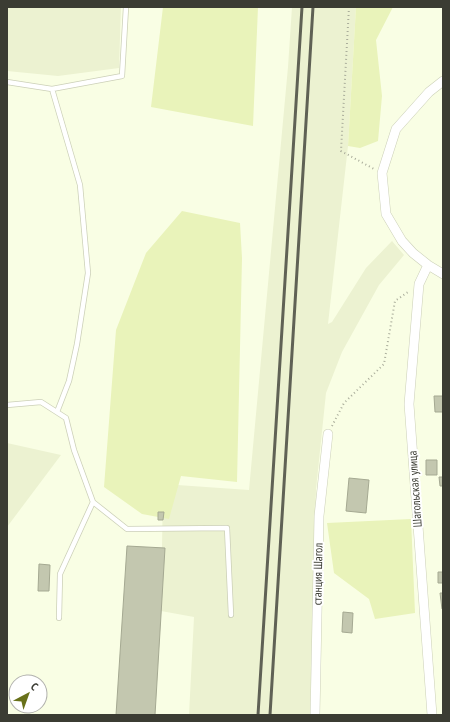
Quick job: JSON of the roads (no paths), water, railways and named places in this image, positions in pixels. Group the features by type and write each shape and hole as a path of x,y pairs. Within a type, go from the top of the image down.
{"street":[{"path":"443,81 429,92 396,129 382,173 386,214 402,241 413,253 428,265 443,274"},
{"name":"Шагольская улица","path":"428,265 419,284 409,404 432,715"},
{"name":"станция Шагол","path":"315,715 319,516 328,434"}],"lane":[{"path":"7,82 52,89 122,76 126,7"},
{"path":"52,89 80,185 88,273 77,344 69,381 57,412"},
{"path":"7,405 41,402 66,418 74,450 93,502 127,529 227,528 231,615"},
{"path":"59,618 60,574 93,502"}],"railway":[{"path":"258,715 302,7"},
{"path":"270,715 313,7"}]}
